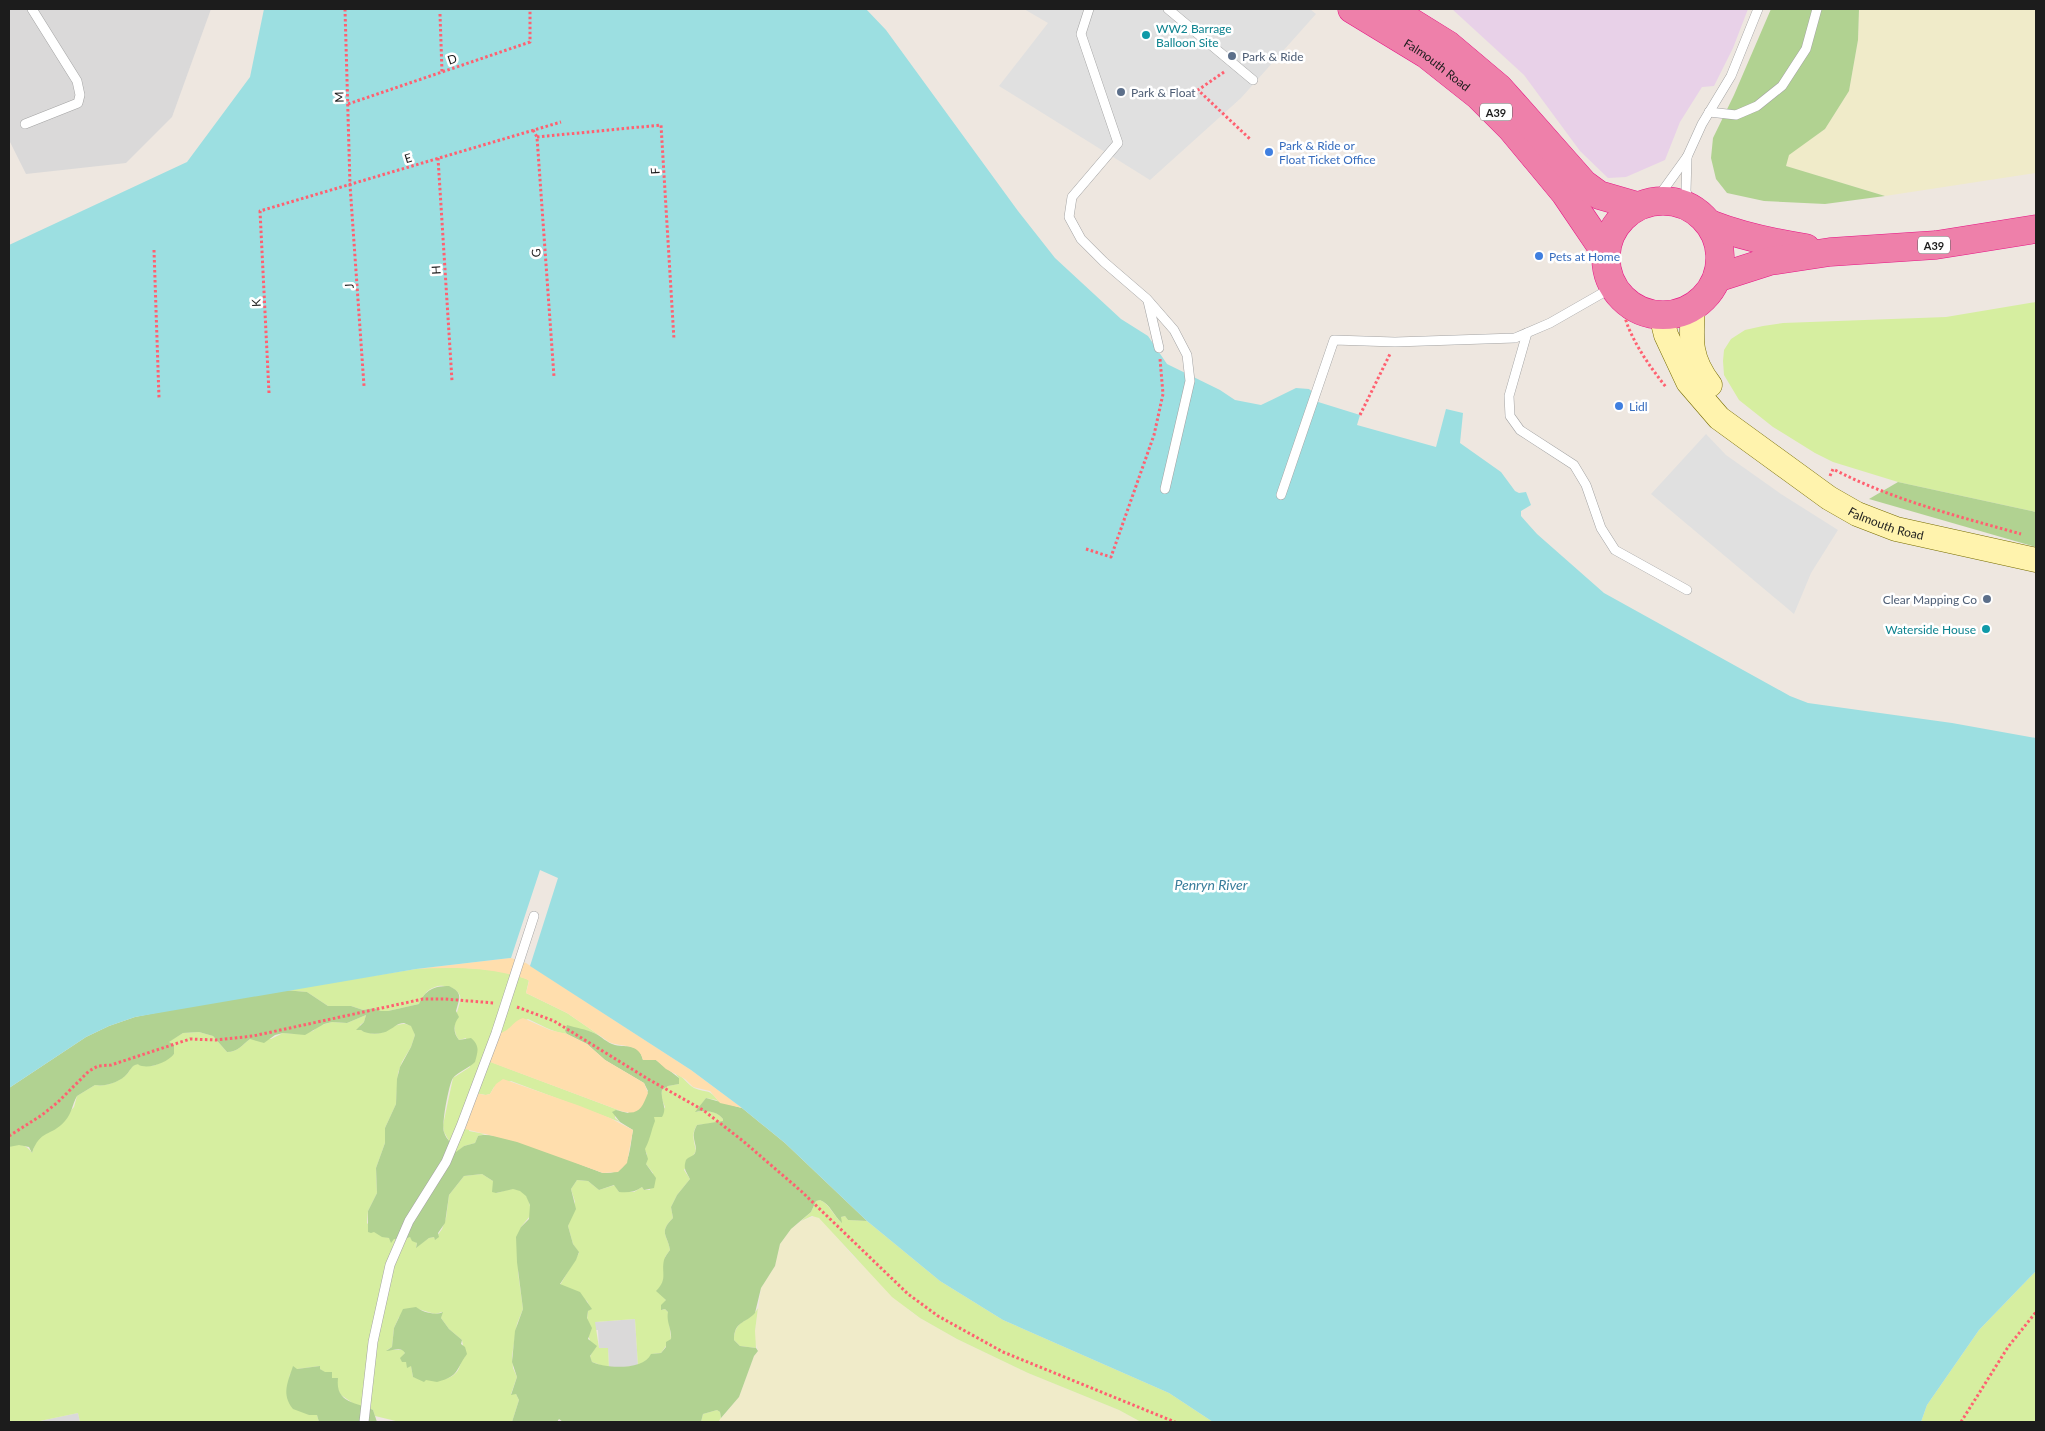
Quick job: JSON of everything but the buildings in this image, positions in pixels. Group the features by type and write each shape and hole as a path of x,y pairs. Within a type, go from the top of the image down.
{"highway":[{"name":"Falmouth Road","path":"1352,9 1426,54 1479,96 1511,128 1565,193 1605,252"},
{"name":"Falmouth Road","path":"1390,9 1448,45 1499,88 1584,184 1599,195 1647,203 1674,201 1700,215"},
{"name":"Falmouth Road","path":"1647,203 1621,217 1610,233 1605,252 1606,270 1613,288 1623,300 1641,311 1661,316"},
{"name":"A39","path":"1700,215 1734,233 1772,243 1830,252"},
{"path":"1661,316 1678,313 1693,307 1707,294 1717,278 1721,259 1718,241 1700,215"},
{"name":"A39","path":"1717,278 1770,261 1830,252 1936,245 2036,228"}],"main road":[{"name":"Falmouth Road","path":"1693,307 1691,337 1694,358 1703,376 1756,444"},
{"name":"Falmouth Road","path":"1661,316 1666,335 1688,382 1719,418 1829,498 1865,517 1920,535 2036,560"}],"lane":[{"path":"25,124 78,103 80,95 78,81 32,9"},
{"path":"1088,9 1081,34 1118,143 1072,197 1069,217 1081,239 1104,262 1147,299 1174,330 1187,355 1190,381 1165,489"},
{"path":"1168,9 1252,80"},
{"path":"1647,203 1687,157 1709,112 1731,76 1758,9"},
{"path":"1709,112 1736,116 1757,106 1782,86 1806,49 1817,9"},
{"path":"1687,157 1686,191 1700,215"},
{"path":"1281,495 1334,340 1396,342 1515,338 1550,323 1613,288"},
{"path":"1147,299 1159,348"},
{"path":"1526,333 1509,396 1510,416 1520,430 1574,465 1586,485 1601,528 1615,550 1687,590"},
{"path":"364,1422 373,1342 390,1265 409,1221 435,1182 450,1154 505,1005 534,916"}],"path":[{"name":"M","path":"345,9 350,185"},
{"name":"D","path":"348,104 530,42 530,9"},
{"path":"440,14 442,72"},
{"path":"1234,64 1198,90 1251,140"},
{"name":"E","path":"260,212 561,122"},
{"name":"F","path":"537,137 661,125 674,340"},
{"name":"G","path":"533,130 537,137 554,377"},
{"name":"H","path":"438,158 452,381"},
{"name":"J","path":"350,185 364,386"},
{"name":"K","path":"260,212 269,393"},
{"path":"154,250 159,398"},
{"path":"1360,415 1396,342"},
{"path":"1086,549 1112,557 1154,435 1163,394 1159,348"},
{"path":"1833,469 1862,484 1895,497 2027,535"},
{"path":"9,1136 42,1115 93,1068 111,1064 173,1043 190,1039 216,1040 253,1036 424,999 462,1000 505,1005 532,1012 554,1021 648,1079 703,1110 743,1141 801,1191 908,1294 938,1316 1003,1352 1175,1422"},
{"path":"1961,1422 2008,1347 2036,1312"}],"shaded area":[{"path":"9,9 211,9 172,117 126,163 26,174 9,140"},
{"name":"Park & Float","path":"1024,9 1310,9 1316,14 1241,98 1150,180 999,86 1048,23"},
{"path":"1452,9 1748,9 1733,48 1714,86 1702,87 1680,122 1665,160 1626,177 1608,178 1580,151 1524,75"},
{"path":"1859,9 2036,9 2036,173 1885,196 1785,166 1788,155 1825,129 1849,91 1858,40"},
{"path":"1706,434 1726,455 1781,494 1838,530 1811,573 1794,614 1651,494"},
{"path":"815,1216 822,1220 853,1256 910,1311 920,1318 957,1339 1028,1373 1119,1410 1141,1422 718,1422 739,1397 754,1356 758,1351 755,1342 755,1331 761,1288 775,1266 780,1244 791,1229 801,1221"},
{"path":"635,1319 638,1366 609,1368 608,1348 599,1349 598,1330 595,1330 595,1322"},
{"path":"78,1413 80,1422 35,1422"}],"green space":[{"path":"1771,9 1859,9 1858,40 1849,91 1825,129 1789,155 1786,166 1885,196 1825,204 1764,201 1727,193 1716,179 1711,158 1713,138 1734,95"},
{"path":"2036,302 2036,512 1898,482 1833,462 1773,427 1739,400 1724,375 1724,350 1731,339 1745,330 1783,323 1946,317"},
{"path":"1898,482 2036,512 2036,547 1869,499"},
{"path":"438,967 496,971 529,980 526,993 567,1013 599,1035 586,1030 565,1031 567,1034 562,1033 528,1019 512,1026 511,1029 503,1033 491,1062 621,1111 616,1110 615,1118 620,1122 511,1081 494,1087 490,1094 475,1093 469,1131 485,1134 478,1136 475,1143 464,1146 456,1153 444,1132 443,1125 453,1078 470,1067 466,1038 459,1040 455,1031 455,1021 460,1002 459,994 456,990 443,986 435,987 423,996 419,1004 381,1011 374,1008 363,1010 351,1006 328,1006 307,992 284,990"},
{"path":"449,986 459,994 456,1011 459,1017 455,1026 456,1034 459,1040 471,1038 478,1049 475,1062 453,1078 444,1114 443,1128 445,1135 456,1152 464,1146 475,1143 478,1136 489,1135 521,1142 603,1173 612,1173 624,1166 629,1153 633,1130 620,1122 612,1112 616,1110 628,1113 648,1091 644,1083 605,1060 587,1044 567,1034 565,1031 567,1025 597,1034 612,1044 636,1048 639,1050 643,1060 656,1060 679,1078 679,1084 668,1086 662,1090 664,1113 662,1117 654,1117 655,1121 645,1149 648,1159 646,1164 656,1178 654,1188 644,1190 642,1187 634,1191 619,1192 614,1185 599,1190 588,1181 577,1180 571,1189 576,1209 568,1226 573,1244 579,1252 576,1260 560,1284 580,1292 592,1309 588,1311 587,1318 592,1328 588,1339 597,1346 590,1356 592,1362 615,1367 641,1363 651,1354 661,1353 666,1347 666,1342 671,1339 668,1312 665,1309 661,1310 661,1305 666,1300 656,1291 662,1283 664,1260 670,1250 665,1231 668,1223 673,1218 671,1207 677,1195 690,1179 685,1166 686,1160 696,1150 695,1130 697,1125 723,1121 720,1116 714,1113 706,1111 695,1112 706,1098 742,1108 785,1143 867,1221 848,1220 845,1216 841,1217 842,1223 827,1205 820,1200 816,1201 811,1212 791,1229 780,1244 775,1266 761,1288 755,1313 738,1326 734,1334 734,1340 740,1346 756,1348 758,1351 754,1356 739,1397 721,1418 720,1412 717,1410 703,1414 701,1422 563,1422 559,1419 557,1422 512,1422 519,1400 516,1394 511,1395 517,1377 512,1362 515,1331 523,1309 516,1237 521,1227 529,1219 530,1205 526,1196 520,1191 513,1189 496,1193 492,1192 493,1181 482,1174 464,1176 449,1195 445,1223 438,1233 439,1237 435,1240 434,1237 429,1238 416,1248 417,1243 412,1241 410,1237 403,1240 394,1239 391,1243 389,1238 382,1237 374,1232 368,1232 368,1211 377,1193 376,1168 385,1143 385,1128 396,1104 397,1079 400,1067 415,1035 411,1026 404,1023 398,1024 379,1034 356,1030 364,1022 366,1015 347,1023 332,1022 324,1024 305,1035 283,1033 275,1035 264,1043 250,1039 231,1052 227,1052 213,1036 199,1032 183,1033 169,1042 174,1045 174,1054 168,1060 150,1066 135,1065 117,1082 108,1085 95,1085 77,1096 65,1121 42,1137 35,1145 32,1153 29,1147 19,1145 9,1147 9,1088 86,1037 109,1026 135,1017 284,990 307,992 328,1006 351,1006 363,1010 374,1008 388,1011 419,1004 427,992 439,987"},
{"path":"366,1015 364,1022 360,1025 361,1030 377,1034 405,1024 412,1026 415,1035 398,1073 396,1104 385,1128 385,1143 376,1168 377,1193 368,1211 367,1223 371,1227 381,1235 392,1239 410,1237 417,1243 416,1247 429,1238 434,1237 435,1239 442,1229 446,1218 449,1195 464,1176 482,1174 493,1181 496,1193 517,1189 525,1194 529,1202 530,1216 521,1227 518,1272 523,1309 517,1324 512,1356 513,1368 517,1377 511,1394 516,1394 519,1400 512,1422 400,1422 375,1416 373,1410 354,1404 341,1395 332,1378 320,1369 320,1366 297,1369 290,1374 289,1380 309,1415 317,1415 319,1422 80,1422 78,1413 35,1422 9,1422 9,1147 22,1145 32,1153 36,1141 46,1132 53,1130 74,1107 77,1096 95,1085 108,1085 116,1082 124,1077 134,1065 153,1066 162,1062 174,1054 174,1045 168,1042 183,1033 199,1032 213,1036 227,1052 231,1052 250,1039 271,1039 283,1033 298,1034 313,1031 318,1026 332,1022 347,1023","holes":["418,1309 435,1314 442,1312 441,1318 449,1329 462,1340 465,1357 461,1359 456,1373 450,1377 436,1380 413,1377 411,1366 401,1358 405,1353 403,1350 387,1350 392,1347 394,1328 399,1317"]},
{"path":"675,1073 694,1088 710,1093 720,1103 706,1098 696,1112 707,1111 714,1113 723,1119 723,1122 697,1125 695,1128 696,1151 684,1170 690,1179 677,1195 671,1207 673,1218 668,1223 665,1231 670,1250 665,1257 665,1273 660,1293 666,1300 662,1310 665,1309 668,1312 671,1339 661,1353 652,1354 650,1358 638,1366 635,1319 595,1322 599,1348 608,1348 609,1368 592,1362 590,1357 594,1348 588,1331 588,1311 591,1309 587,1301 560,1285 579,1253 573,1244 568,1226 575,1202 571,1189 577,1180 588,1181 599,1190 615,1185 619,1192 634,1192 642,1187 644,1190 650,1190 653,1173 646,1164 647,1154 644,1149 653,1117 659,1117 665,1107 661,1097 662,1090 668,1086 679,1084 679,1078"},
{"path":"820,1200 841,1222 841,1217 845,1216 848,1220 867,1221 940,1281 1003,1320 1169,1393 1213,1422 1141,1422 1119,1410 1028,1373 957,1339 920,1318 892,1297 819,1218 812,1216 801,1221 811,1212 816,1201"},
{"path":"2036,1271 2036,1422 1921,1422 1927,1405 1979,1330"},
{"path":"416,1307 429,1313 437,1314 443,1312 441,1318 449,1329 462,1340 461,1344 465,1347 467,1354 453,1375 444,1380 437,1382 426,1380 424,1382 413,1377 411,1366 407,1368 406,1362 402,1362 400,1358 405,1353 403,1351 399,1349 386,1351 392,1347 394,1328 403,1309"},
{"path":"758,1308 755,1331 756,1348 740,1346 734,1340 737,1328 755,1313"},
{"path":"293,1366 297,1369 320,1366 320,1369 325,1372 332,1372 332,1378 338,1378 340,1393 348,1401 373,1410 377,1422 319,1422 317,1415 309,1415 293,1409 289,1404 286,1393"},
{"path":"717,1410 720,1412 721,1418 718,1422 701,1422 703,1414"}],"sand":[{"path":"511,958 526,963 691,1070 742,1108 720,1103 710,1091 693,1087 685,1079 666,1069 656,1060 643,1060 638,1050 609,1042 567,1013 526,993 529,981 526,979 486,970 416,969"},
{"path":"523,1018 550,1030 567,1034 587,1044 605,1060 644,1083 648,1093 642,1107 632,1112 621,1111 490,1062 496,1034 505,1031"},
{"path":"503,1079 580,1106 633,1130 627,1163 618,1172 603,1173 517,1142 465,1129 464,1126 475,1093 490,1094 496,1084"}],"water":[{"name":"Penryn River","path":"264,9 866,9 886,30 1018,211 1055,258 1121,319 1148,336 1167,364 1220,390 1235,400 1261,405 1296,388 1309,389 1316,395 1315,401 1360,415 1357,425 1436,447 1446,409 1463,413 1460,443 1501,472 1515,491 1519,493 1526,492 1531,505 1521,511 1521,516 1537,534 1604,593 1790,696 1808,703 1952,723 2036,738 2036,1271 1979,1330 1927,1405 1921,1422 1213,1422 1169,1393 1003,1320 940,1281 867,1221 785,1143 742,1108 691,1070 530,966 558,878 540,870 511,958 416,969 135,1017 86,1037 9,1088 9,245 187,162 250,77"}],"place":[{"name":"WW2 Barrage Balloon Site","path":"1146,35"},
{"name":"Park & Ride","path":"1232,56"},
{"name":"Park & Float","path":"1121,92"},
{"name":"Park & Ride or Float Ticket Office","path":"1269,152"},
{"name":"Pets at Home","path":"1539,256"},
{"name":"Lidl","path":"1619,406"},
{"name":"Clear Mapping Co","path":"1987,599"},
{"name":"Waterside House","path":"1986,629"}]}
